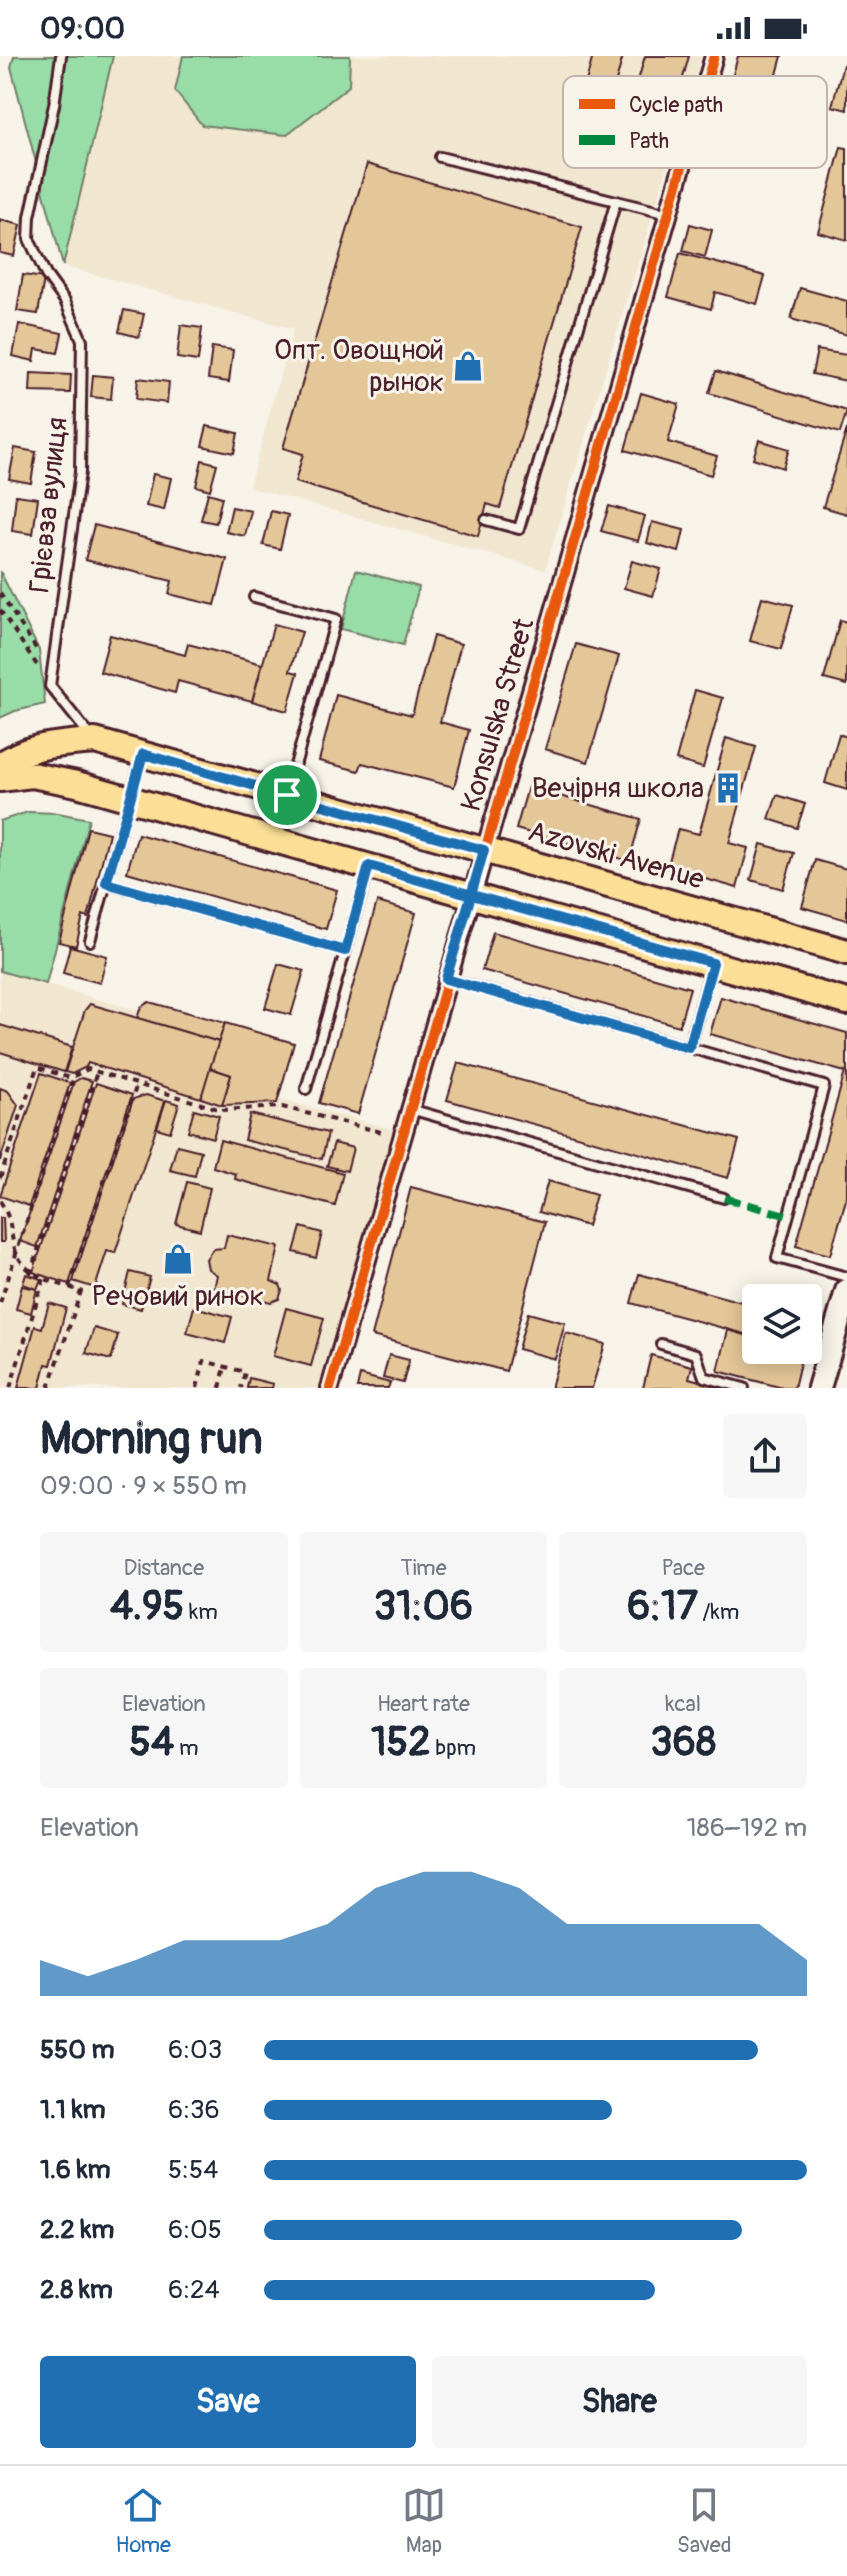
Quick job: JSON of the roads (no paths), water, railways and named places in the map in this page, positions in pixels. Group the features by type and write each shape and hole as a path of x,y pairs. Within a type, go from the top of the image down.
{"main road":[{"name":"Azovski Avenue","path":"0,766 9,759 44,745 95,741 847,952"},
{"path":"0,779 32,775 130,799 847,1002"},
{"path":"819,1388 847,1291"}],"street":[{"name":"Konsulska Street","path":"708,76 714,56"},
{"name":"Konsulska Street","path":"330,1388 681,168"}],"lane":[{"name":"Грієвза вулиця","path":"61,56 30,217 29,239 46,275 65,301 82,340 80,472 50,686 95,741"},
{"path":"440,157 668,214"},
{"path":"486,520 519,529 616,201"},
{"path":"254,597 336,619 287,795"},
{"path":"90,941 143,754"},
{"path":"306,1089 369,866"},
{"path":"106,883 345,951"},
{"path":"689,1048 713,963"},
{"path":"446,979 824,1086 777,1258 847,1277"},
{"path":"409,1109 724,1198"},
{"path":"661,1344 696,1354 704,1377 744,1388"}],"place":[{"name":"Опт. Овощной рынок","path":"468,366"},
{"name":"Вечірня школа","path":"728,788"},
{"name":"Речовий ринок","path":"178,1259"}]}
